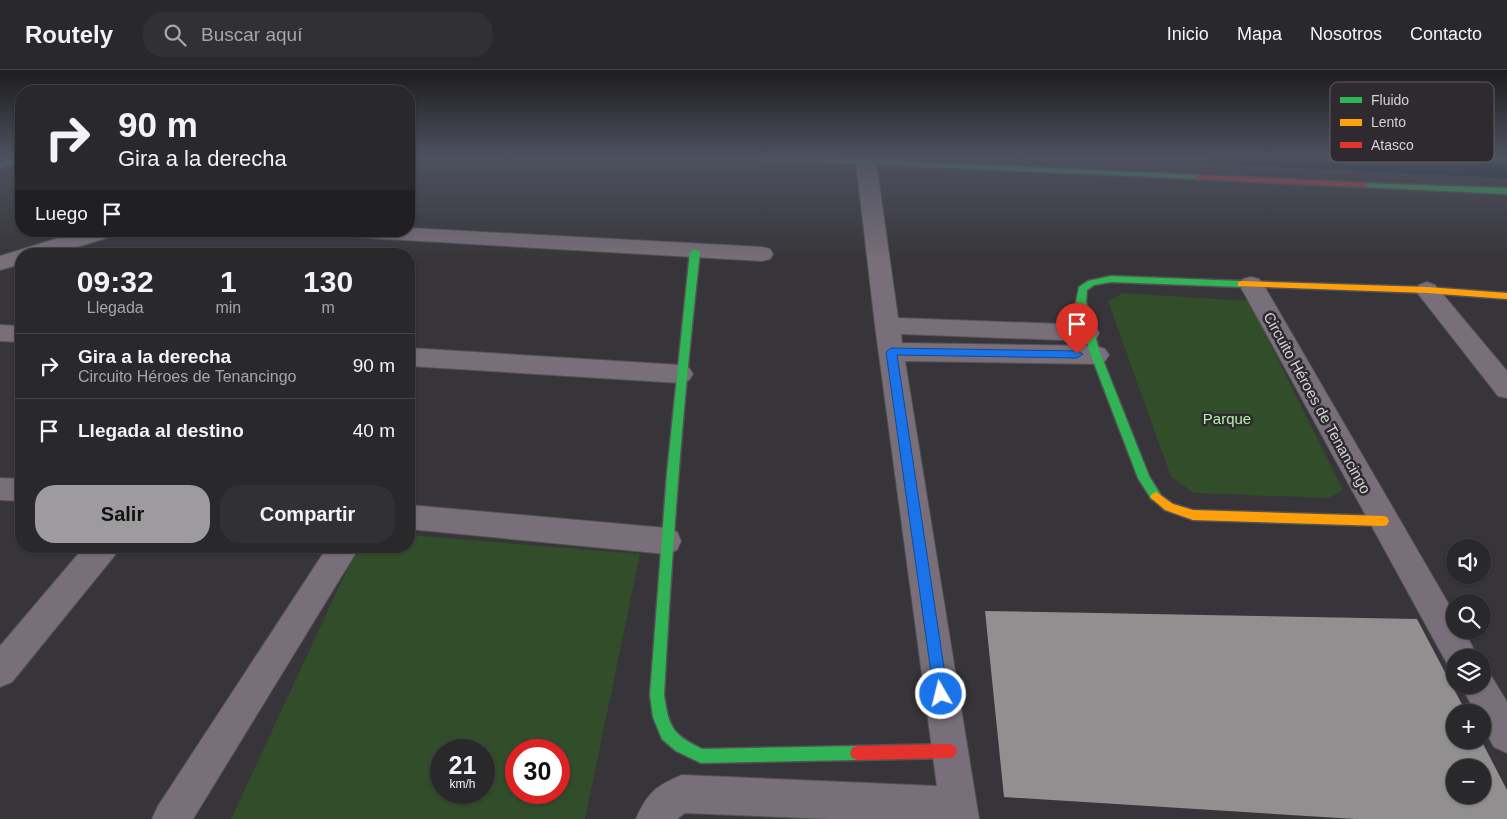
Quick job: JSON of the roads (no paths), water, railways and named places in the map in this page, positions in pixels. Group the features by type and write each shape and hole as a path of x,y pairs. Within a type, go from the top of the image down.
{"street":[{"path":"655,819 660,809 671,799 682,794 959,812 889,338 870,192"},
{"path":"415,235 695,252 762,254"},
{"path":"50,248 85,237"},
{"path":"695,252 680,374 666,541 658,713 665,730 675,744 701,756 950,750"},
{"path":"0,263 15,258"},
{"path":"1383,521 1193,515 1166,507 1152,493 1144,478 1092,344 1081,297 1082,289 1111,279 1427,290 1507,296"},
{"name":"Circuito Héroes de Tenancingo","path":"1251,284 1457,649"},
{"path":"1427,290 1507,389"},
{"path":"0,333 15,334"},
{"path":"889,338 1092,344"},
{"path":"415,357 680,374"},
{"path":"0,488 15,489"},
{"path":"415,518 666,541"},
{"path":"0,671 98,553"},
{"path":"171,819 341,553"},
{"path":"1483,694 1507,735"}],"park label":[{"name":"Parque","path":"1227,419"}]}
